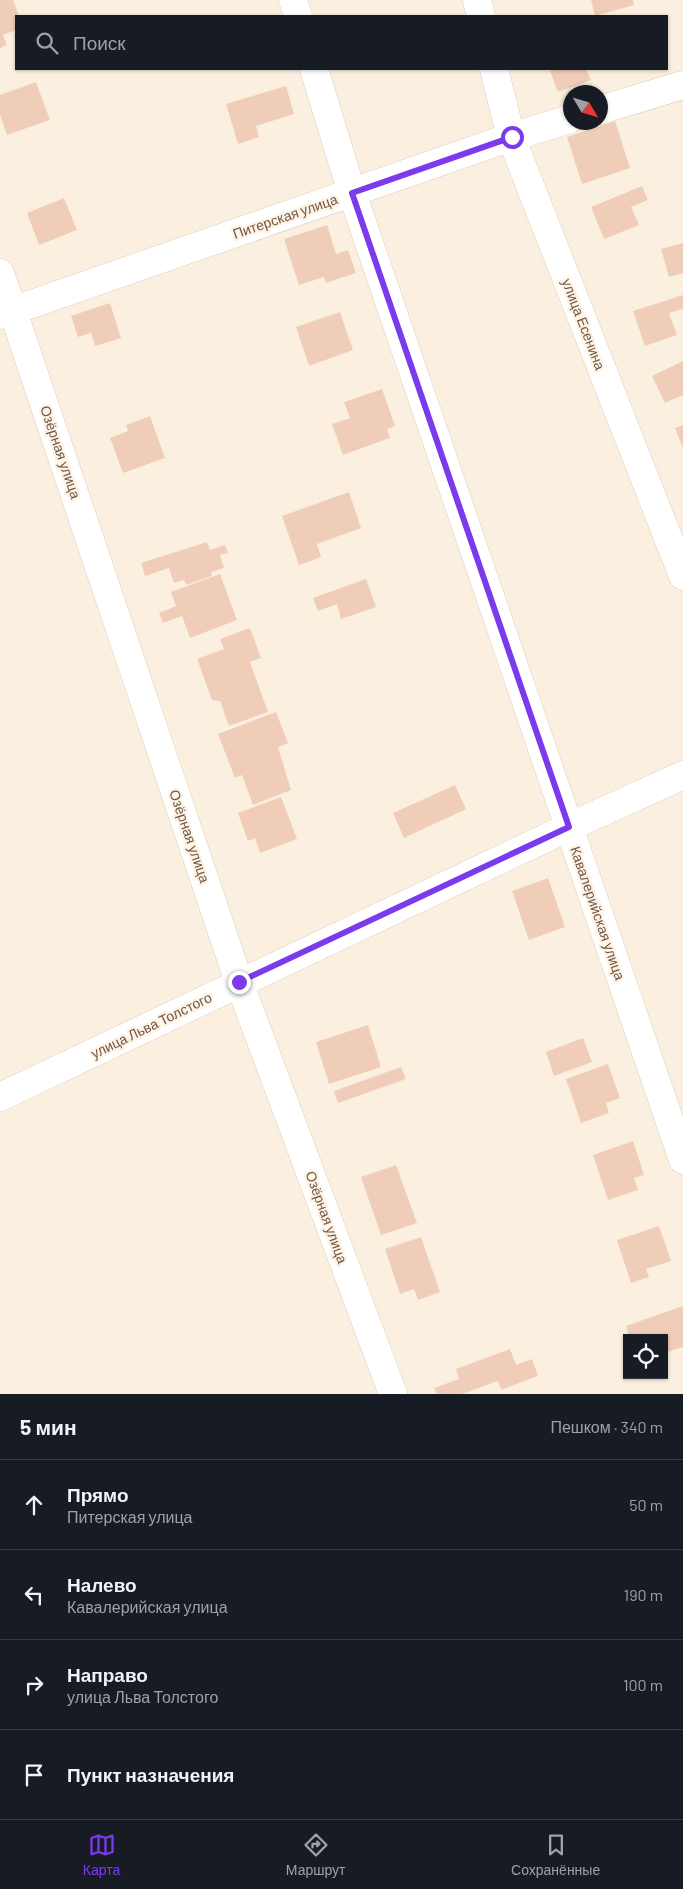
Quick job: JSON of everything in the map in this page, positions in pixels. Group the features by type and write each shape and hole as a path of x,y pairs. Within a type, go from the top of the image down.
{"street":[{"path":"293,0 298,15"},
{"path":"477,0 481,15"},
{"name":"Кавалерийская улица","path":"314,70 352,193 683,1160"},
{"name":"улица Есенина","path":"494,70 512,137 683,576"},
{"path":"608,108 683,85"},
{"name":"Питерская улица","path":"6,313 512,137 563,121"},
{"name":"Озёрная улица","path":"0,273 6,313 239,982 393,1394"},
{"name":"улица Льва Толстого","path":"0,1097 239,982 683,775"}],"building":[{"path":"0,0 13,0 19,15 15,15 15,30 3,35 7,45 0,48"},
{"path":"591,0 633,0 634,5 595,15"},
{"path":"586,70 591,80 577,85 563,85 563,90 558,92 550,71"},
{"path":"36,82 50,120 7,135 0,115 0,95"},
{"path":"286,86 294,114 256,126 259,137 238,144 226,104"},
{"path":"615,121 630,168 582,184 567,137 588,130 608,130 608,123"},
{"path":"642,186 648,200 631,207 639,225 604,239 591,207"},
{"path":"64,198 77,230 39,245 27,213"},
{"path":"327,225 336,254 348,250 356,273 326,283 324,277 299,285 284,239"},
{"path":"683,243 683,273 669,277 661,249"},
{"path":"683,295 683,309 669,313 677,335 645,346 633,311"},
{"path":"110,303 121,338 95,346 91,333 78,337 71,316"},
{"path":"340,312 353,350 309,366 296,327"},
{"path":"683,361 683,395 665,403 652,376"},
{"path":"382,389 395,426 387,429 390,438 343,455 332,424 350,418 344,402"},
{"path":"150,416 165,458 123,473 110,438 128,431 126,425"},
{"path":"683,425 683,448 675,428"},
{"path":"349,492 361,528 317,544 321,557 299,565 282,516"},
{"path":"207,542 210,550 225,545 228,553 220,555 224,568 211,572 212,576 186,585 184,580 174,583 169,568 145,576 141,563"},
{"path":"220,574 237,620 190,638 182,616 163,623 159,613 176,606 171,592"},
{"path":"366,579 376,607 341,619 337,604 318,611 313,598"},
{"path":"250,628 261,658 250,662 268,712 229,726 220,701 212,700 197,659 224,649 220,639"},
{"path":"276,712 288,743 278,747 291,790 253,805 242,775 235,778 218,734"},
{"path":"455,785 466,809 404,838 393,813"},
{"path":"281,797 297,839 260,853 255,838 248,841 238,813"},
{"path":"548,878 565,927 529,940 512,891"},
{"path":"368,1025 381,1067 329,1084 316,1042"},
{"path":"583,1038 592,1062 554,1076 546,1052"},
{"path":"608,1064 620,1098 606,1103 609,1113 581,1123 566,1079"},
{"path":"401,1067 406,1079 338,1103 334,1091"},
{"path":"633,1141 644,1175 634,1178 638,1190 608,1200 593,1155"},
{"path":"396,1165 417,1223 381,1235 361,1177"},
{"path":"659,1226 671,1261 646,1269 649,1277 631,1283 617,1240"},
{"path":"421,1237 440,1292 418,1300 414,1289 400,1294 385,1249"},
{"path":"683,1306 683,1347 668,1352 668,1334 629,1334 626,1326"},
{"path":"510,1349 516,1365 532,1359 538,1376 501,1390 498,1381 462,1394 437,1394 434,1388 459,1379 456,1369"}],"route":[{"path":"239,982 569,827 352,193 512,137"}]}
